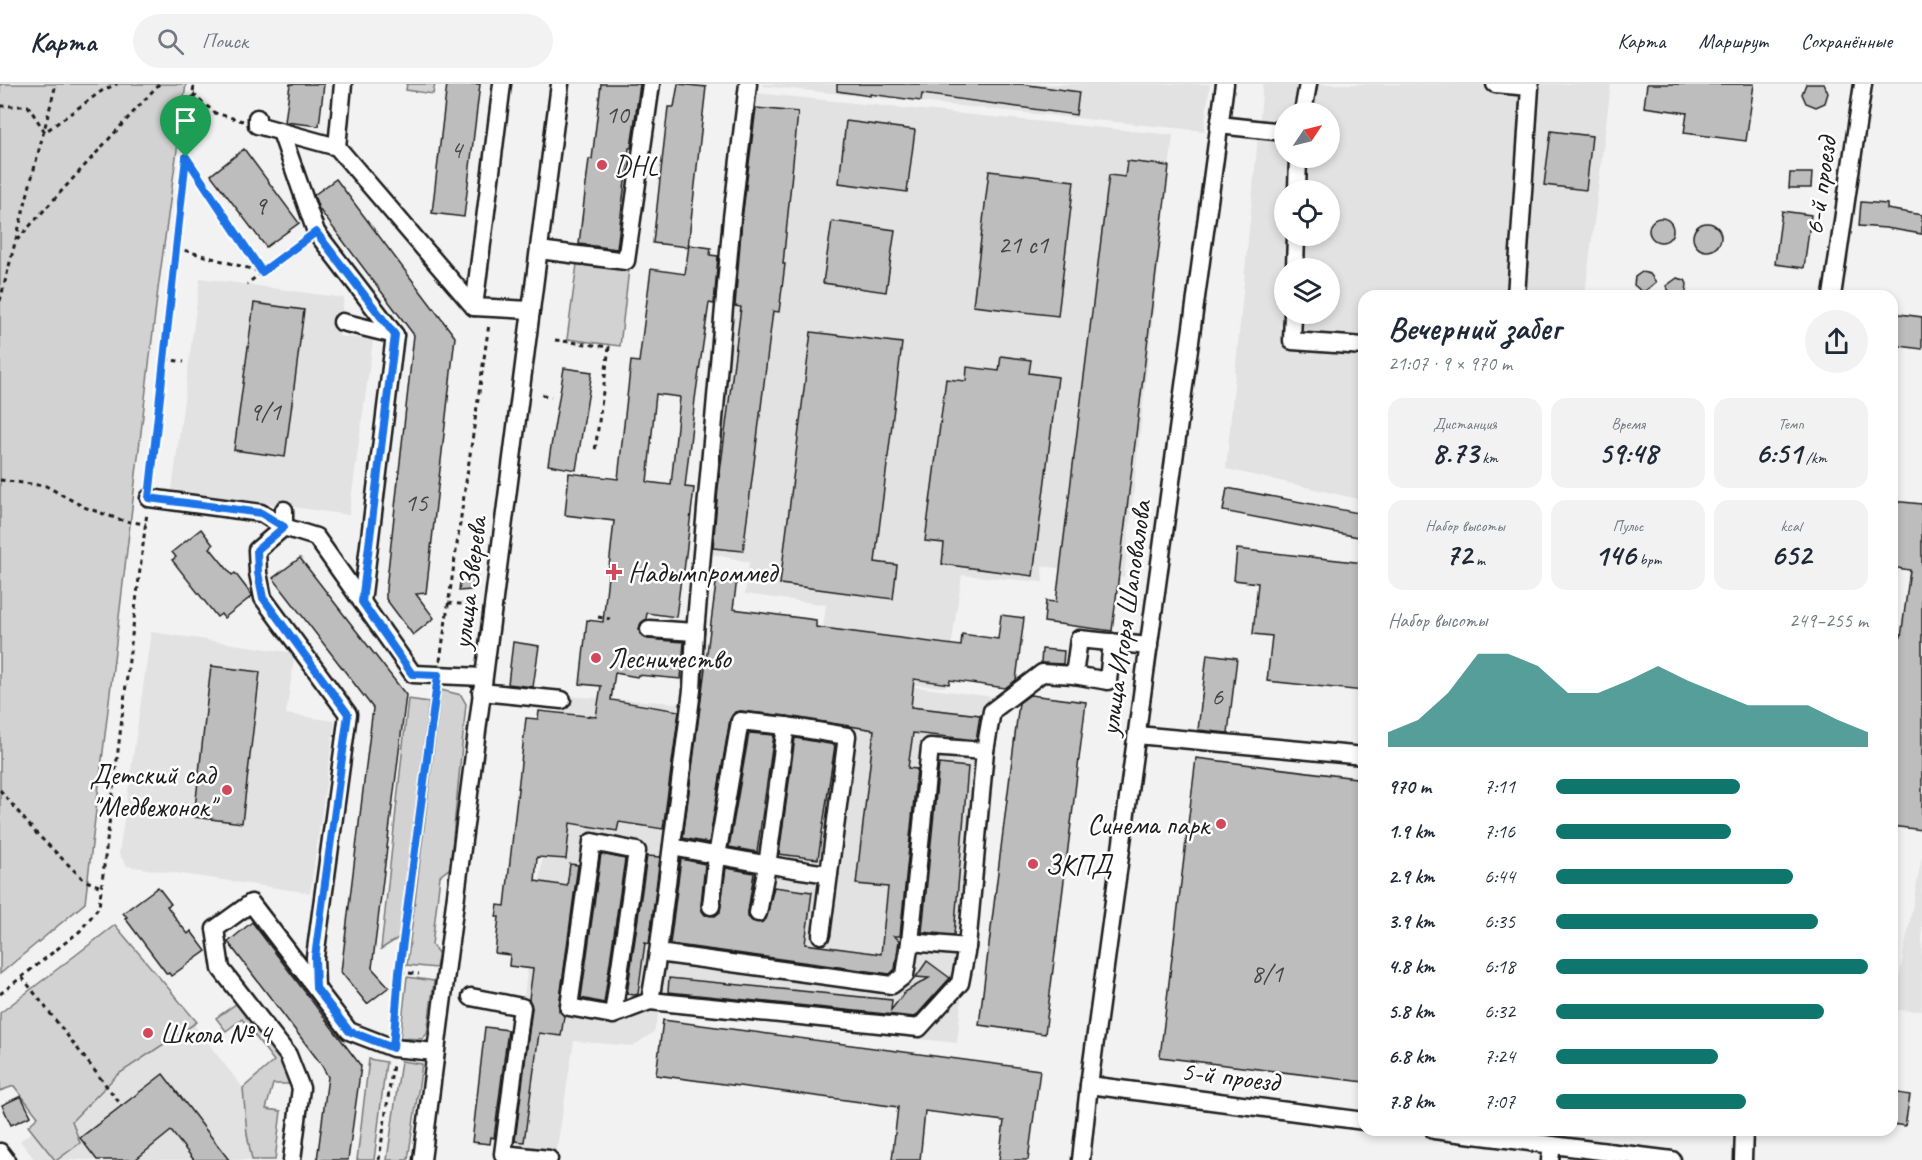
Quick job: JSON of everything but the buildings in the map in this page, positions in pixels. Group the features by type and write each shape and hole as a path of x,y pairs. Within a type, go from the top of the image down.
{"street":[{"path":"337,147 343,84"},
{"path":"474,307 502,84"},
{"name":"улица Зверева","path":"422,1160 560,84"},
{"path":"539,250 626,261 651,84"},
{"path":"650,1001 692,690 695,632 732,218 748,84"},
{"name":"улица Игоря Шаповалова","path":"1081,1160 1089,1085 1225,84"},
{"path":"1305,102 1308,84"},
{"path":"1494,84 1530,87 1516,290"},
{"name":"6-й проезд","path":"1833,290 1863,84"},
{"path":"257,122 281,132 337,147 474,307 531,310"},
{"path":"1219,125 1274,131"},
{"path":"281,132 316,232 395,335 362,602"},
{"path":"342,322 395,335"},
{"path":"1293,324 1293,341 1358,346"},
{"path":"149,498 261,513 284,527 316,537 412,674 438,675 562,700"},
{"path":"284,510 284,527 257,550 258,573 263,598 348,714 315,957 316,988"},
{"path":"649,628 695,632"},
{"path":"1074,675 1079,639 1149,646"},
{"path":"613,1014 637,851 592,842 569,1008 613,1014 650,1001 919,1028 960,983 967,947 992,711 1042,673 1074,675 1108,681 1112,642"},
{"path":"711,906 717,856 740,721 847,736 821,935"},
{"path":"758,913 767,866 786,726"},
{"path":"1137,735 1358,755"},
{"path":"658,953 892,985 905,975 930,747 986,751"},
{"path":"672,847 767,866 829,874"},
{"path":"292,1160 301,1088 288,1055 221,969 215,929 252,903 349,1031 393,1048 435,1052"},
{"path":"910,942 967,947"},
{"path":"471,998 522,1007 503,1154 549,1159"},
{"name":"5-й проезд","path":"1089,1085 1358,1119"},
{"path":"1466,1136 1551,1152 1672,1160"},
{"path":"1743,1160 1744,1136"},
{"path":"0,1152 6,1160"}],"path":[{"path":"0,301 56,84"},
{"path":"45,132 104,90 117,84"},
{"path":"16,240 159,84"},
{"path":"0,994 80,931 99,907 146,524 194,84"},
{"path":"193,94 215,113 257,122"},
{"path":"0,106 28,106 45,132"},
{"path":"186,157 262,272"},
{"path":"247,284 316,232"},
{"path":"176,248 262,272"},
{"path":"379,1160 393,1048 399,972 488,324 499,324"},
{"path":"555,340 609,347 595,451"},
{"path":"165,359 184,362"},
{"path":"542,395 551,397"},
{"path":"0,480 46,486 84,507 123,521 146,524"},
{"path":"448,603 472,605"},
{"path":"598,617 610,619"},
{"path":"0,790 35,832 84,880 101,887"},
{"path":"399,972 419,974"},
{"path":"22,977 122,1106"}],"shaded area":[{"path":"0,84 186,84 158,289 85,903 0,974"},
{"path":"407,84 435,84 433,94 406,90"},
{"path":"762,84 1210,84 1204,131 762,86"},
{"path":"1263,84 1611,84 1586,290 1358,290 1358,499 1226,469"},
{"path":"745,92 1173,135 1124,577 1042,566 1043,582 962,575 945,687 886,683 993,697 957,1043 659,1011 654,1032 633,1046 574,1041 555,1160 503,1154 564,696 695,704 700,661 817,675 826,605 745,594 749,562 706,553"},
{"path":"577,264 629,269 620,346 567,339"},
{"path":"200,278 344,298 339,336 373,340 349,515 172,490"},
{"name":"Детский сад \"Медвежонок\"","path":"151,632 295,653 286,714 335,721 310,893 127,866 119,854"},
{"path":"441,690 461,695 466,704 450,868 440,876 432,945 439,954 436,968 407,965"},
{"path":"408,699 429,702 400,937 381,949"},
{"path":"1922,856 1922,1011 1898,1010 1898,983"},
{"path":"115,925 197,1022 117,1075 72,1121 80,1143 55,1160 28,1126 38,1117 14,1086 0,1091 0,1013"},
{"path":"407,977 434,981 427,1034 422,1039 400,1038"},
{"name":"Школа № 4","path":"161,983 279,1134 250,1157 252,1160 35,1160 20,1141 54,1115"},
{"path":"243,999 293,1073 290,1084 273,1084 266,1109 281,1111 275,1160 252,1160 243,1088 274,1061 242,1019 226,1031 216,1018"},
{"path":"369,1059 386,1062 374,1160 357,1160"},
{"path":"401,1061 422,1064 408,1160 387,1160"}],"place":[{"name":"DHL","path":"602,165"},
{"name":"Надымпроммед","path":"614,572"},
{"name":"Лесничество","path":"596,658"},
{"name":"Детский сад \"Медвежонок\"","path":"227,790"},
{"name":"Синема парк","path":"1221,824"},
{"name":"ЗКПД","path":"1033,864"},
{"name":"Школа № 4","path":"148,1033"}],"route":[{"path":"186,157 262,272 316,232 395,335 362,602 412,674 438,675 399,972 393,1048 349,1031 316,988 315,957 348,714 263,598 258,573 257,550 284,527 261,513 149,498 186,157"}]}
